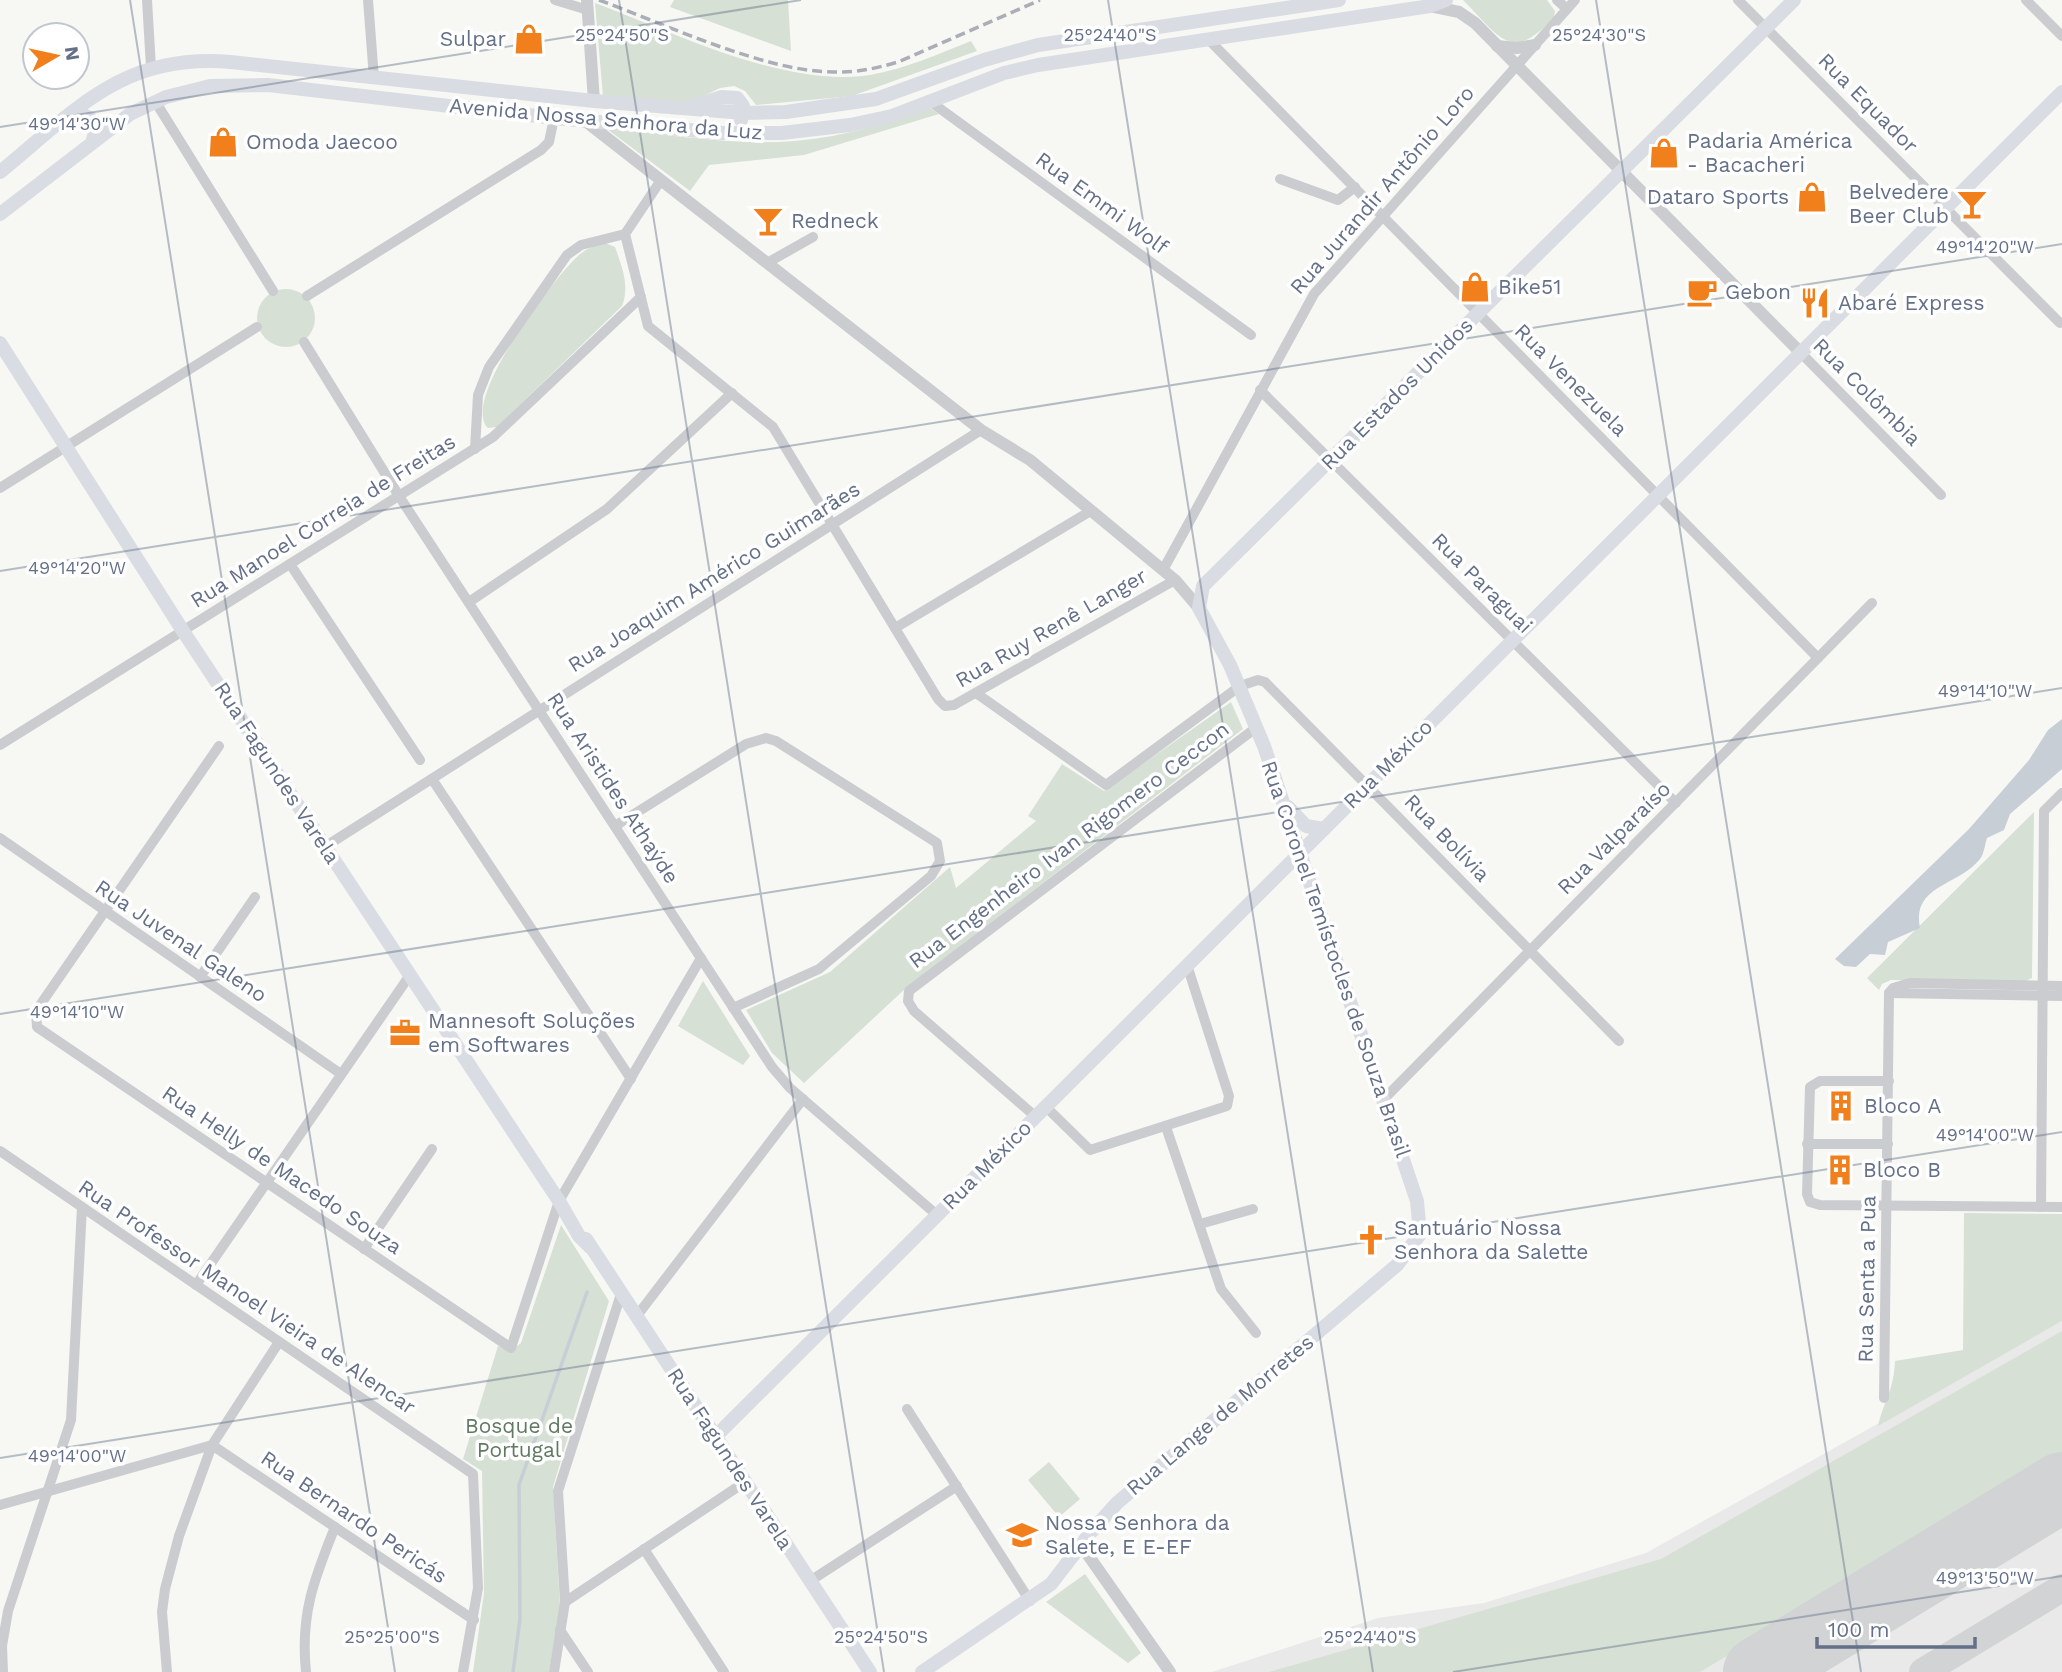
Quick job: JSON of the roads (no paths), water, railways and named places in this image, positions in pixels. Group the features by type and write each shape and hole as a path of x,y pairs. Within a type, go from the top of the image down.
{"main road":[{"name":"Avenida Nossa Senhora da Luz","path":"4,166 113,83 151,67 213,60 687,109 744,113 809,110 876,99 994,56 1038,45 1339,0"},
{"name":"Avenida Nossa Senhora da Luz","path":"0,214 130,114 155,101 191,90 248,84 554,118 723,133 782,133 829,128 892,116 1022,68 1430,6 1446,0"},
{"name":"Rua Estados Unidos","path":"1199,608 1200,593 1208,581 1794,0"},
{"path":"490,111 486,100 500,91"},
{"name":"Rua México","path":"715,1437 2062,92"},
{"path":"69,115 79,113 90,118 95,132 93,140"},
{"path":"723,133 738,125 744,113"},
{"name":"Rua Fagundes Varela","path":"0,343 183,631 559,1201 579,1236 590,1247 870,1672"},
{"name":"Rua Coronel Temístocles de Souza Brasil","path":"1199,608 1240,686 1283,800 1421,1213 1420,1234"},
{"path":"1283,800 1302,823 1324,829"},
{"name":"Rua Lange de Morretes","path":"922,1672 1030,1601 1058,1577 1104,1516 1143,1479 1397,1265 1420,1234"}],"street":[{"path":"146,0 151,67"},
{"path":"368,0 374,78"},
{"path":"555,0 587,5 594,101"},
{"path":"1557,0 1567,9"},
{"name":"Rua Jurandir Antônio Loro","path":"1163,570 1314,294 1575,0"},
{"name":"Rua Equador","path":"1738,0 2060,323"},
{"path":"2026,0 2062,36"},
{"name":"Rua Colômbia","path":"1430,6 1459,12 1517,65 1941,495"},
{"name":"Rua Venezuela","path":"1208,39 1818,658"},
{"path":"1497,46 1517,48 1535,45"},
{"path":"155,101 273,291"},
{"name":"Rua Emmi Wolf","path":"931,102 1251,335"},
{"path":"307,296 541,150 549,142 554,118"},
{"path":"583,120 981,430 1022,454 1089,512 1175,580 1199,608"},
{"path":"1280,179 1338,200 1355,187"},
{"path":"475,449 478,395 496,354 574,248 625,234 661,180"},
{"path":"625,234 649,326 773,427 895,628 1089,512"},
{"path":"767,263 813,237"},
{"name":"Rua Manoel Correia de Freitas","path":"0,745 475,449 505,428 641,298"},
{"path":"0,488 257,327"},
{"name":"Rua Aristides Athaýde","path":"304,342 399,496 772,1067 803,1099 937,1215"},
{"name":"Rua Paraguai","path":"1260,390 1676,803"},
{"path":"469,603 607,509 732,393"},
{"name":"Rua Joaquim Américo Guimarães","path":"326,846 981,430"},
{"path":"290,564 420,760"},
{"path":"1175,580 1192,584 1208,581"},
{"name":"Rua Ruy Renê Langer","path":"895,628 938,699 945,706 954,705 1175,580"},
{"name":"Rua Valparaíso","path":"1383,1100 1872,603"},
{"name":"Rua Bolívia","path":"1240,686 1258,680 1272,688 1619,1041"},
{"path":"976,693 1105,785 1240,686"},
{"name":"Rua Engenheiro Ivan Rigomero Ceccon","path":"1041,1112 914,1011 908,996 912,988 1257,727"},
{"path":"615,826 746,744 766,738 776,741 937,843 940,860 931,876 829,961 808,975 733,1008"},
{"path":"104,912 219,746"},
{"path":"432,779 631,1079"},
{"path":"2041,1207 2044,811 2062,793"},
{"name":"Rua Juvenal Galeno","path":"1,841 341,1074"},
{"path":"200,977 255,897"},
{"name":"Rua Helly de Macedo Souza","path":"104,912 36,1011 34,1022 41,1032 511,1348 559,1201"},
{"path":"559,1201 701,958"},
{"path":"1041,1112 1090,1150 1223,1109 1229,1101 1187,965"},
{"path":"196,1285 410,975"},
{"path":"2043,990 2062,986"},
{"path":"2043,990 2062,996"},
{"name":"Rua Senta a Pua","path":"1884,1398 1889,992 2043,990"},
{"path":"1889,1081 1814,1083 1808,1093 1807,1194 1810,1202 1887,1206 2062,1207"},
{"path":"636,1317 803,1099"},
{"path":"1166,1127 1221,1289 1256,1334"},
{"path":"1807,1144 1888,1144"},
{"path":"364,1249 432,1149"},
{"name":"Rua Professor Manoel Vieira de Alencar","path":"0,1151 473,1474 478,1580 474,1620"},
{"path":"3,1672 2,1646 8,1611 72,1420 82,1207"},
{"path":"1200,1224 1253,1209"},
{"path":"554,1672 565,1602 559,1485 621,1294"},
{"path":"167,1672 163,1636 165,1589 179,1536 212,1445 279,1342"},
{"path":"907,1409 1030,1601"},
{"path":"0,1505 212,1445"},
{"name":"Rua Bernardo Pericás","path":"212,1445 474,1620"},
{"path":"565,1602 745,1482"},
{"path":"810,1581 957,1486"},
{"path":"306,1672 304,1627 308,1601 335,1527"},
{"path":"1081,1545 1170,1672"},
{"path":"644,1549 724,1672"},
{"path":"463,1672 474,1620"},
{"path":"561,1630 588,1672"}],"waterway":[{"path":"513,1672 520,1619 519,1485 587,1292"}],"railway":[{"path":"599,0 747,56 807,70 842,72 866,70 898,62 1040,0"}],"place":[{"name":"Sulpar","path":"529,39"},
{"name":"Omoda Jaecoo","path":"223,142"},
{"name":"Padaria América - Bacacheri","path":"1664,153"},
{"name":"Dataro Sports","path":"1812,197"},
{"name":"Belvedere Beer Club","path":"1972,204"},
{"name":"Redneck","path":"768,221"},
{"name":"Bike51","path":"1475,287"},
{"name":"Gebon","path":"1702,292"},
{"name":"Abaré Express","path":"1815,303"},
{"name":"Mannesoft Soluções em Softwares","path":"405,1033"},
{"name":"Bloco A","path":"1841,1106"},
{"name":"Bloco B","path":"1840,1170"},
{"name":"Santuário Nossa Senhora da Salette","path":"1371,1240"},
{"name":"Nossa Senhora da Salete, E E-EF","path":"1022,1535"}],"park label":[{"name":"Bosque de Portugal","path":"519,1438"}]}
